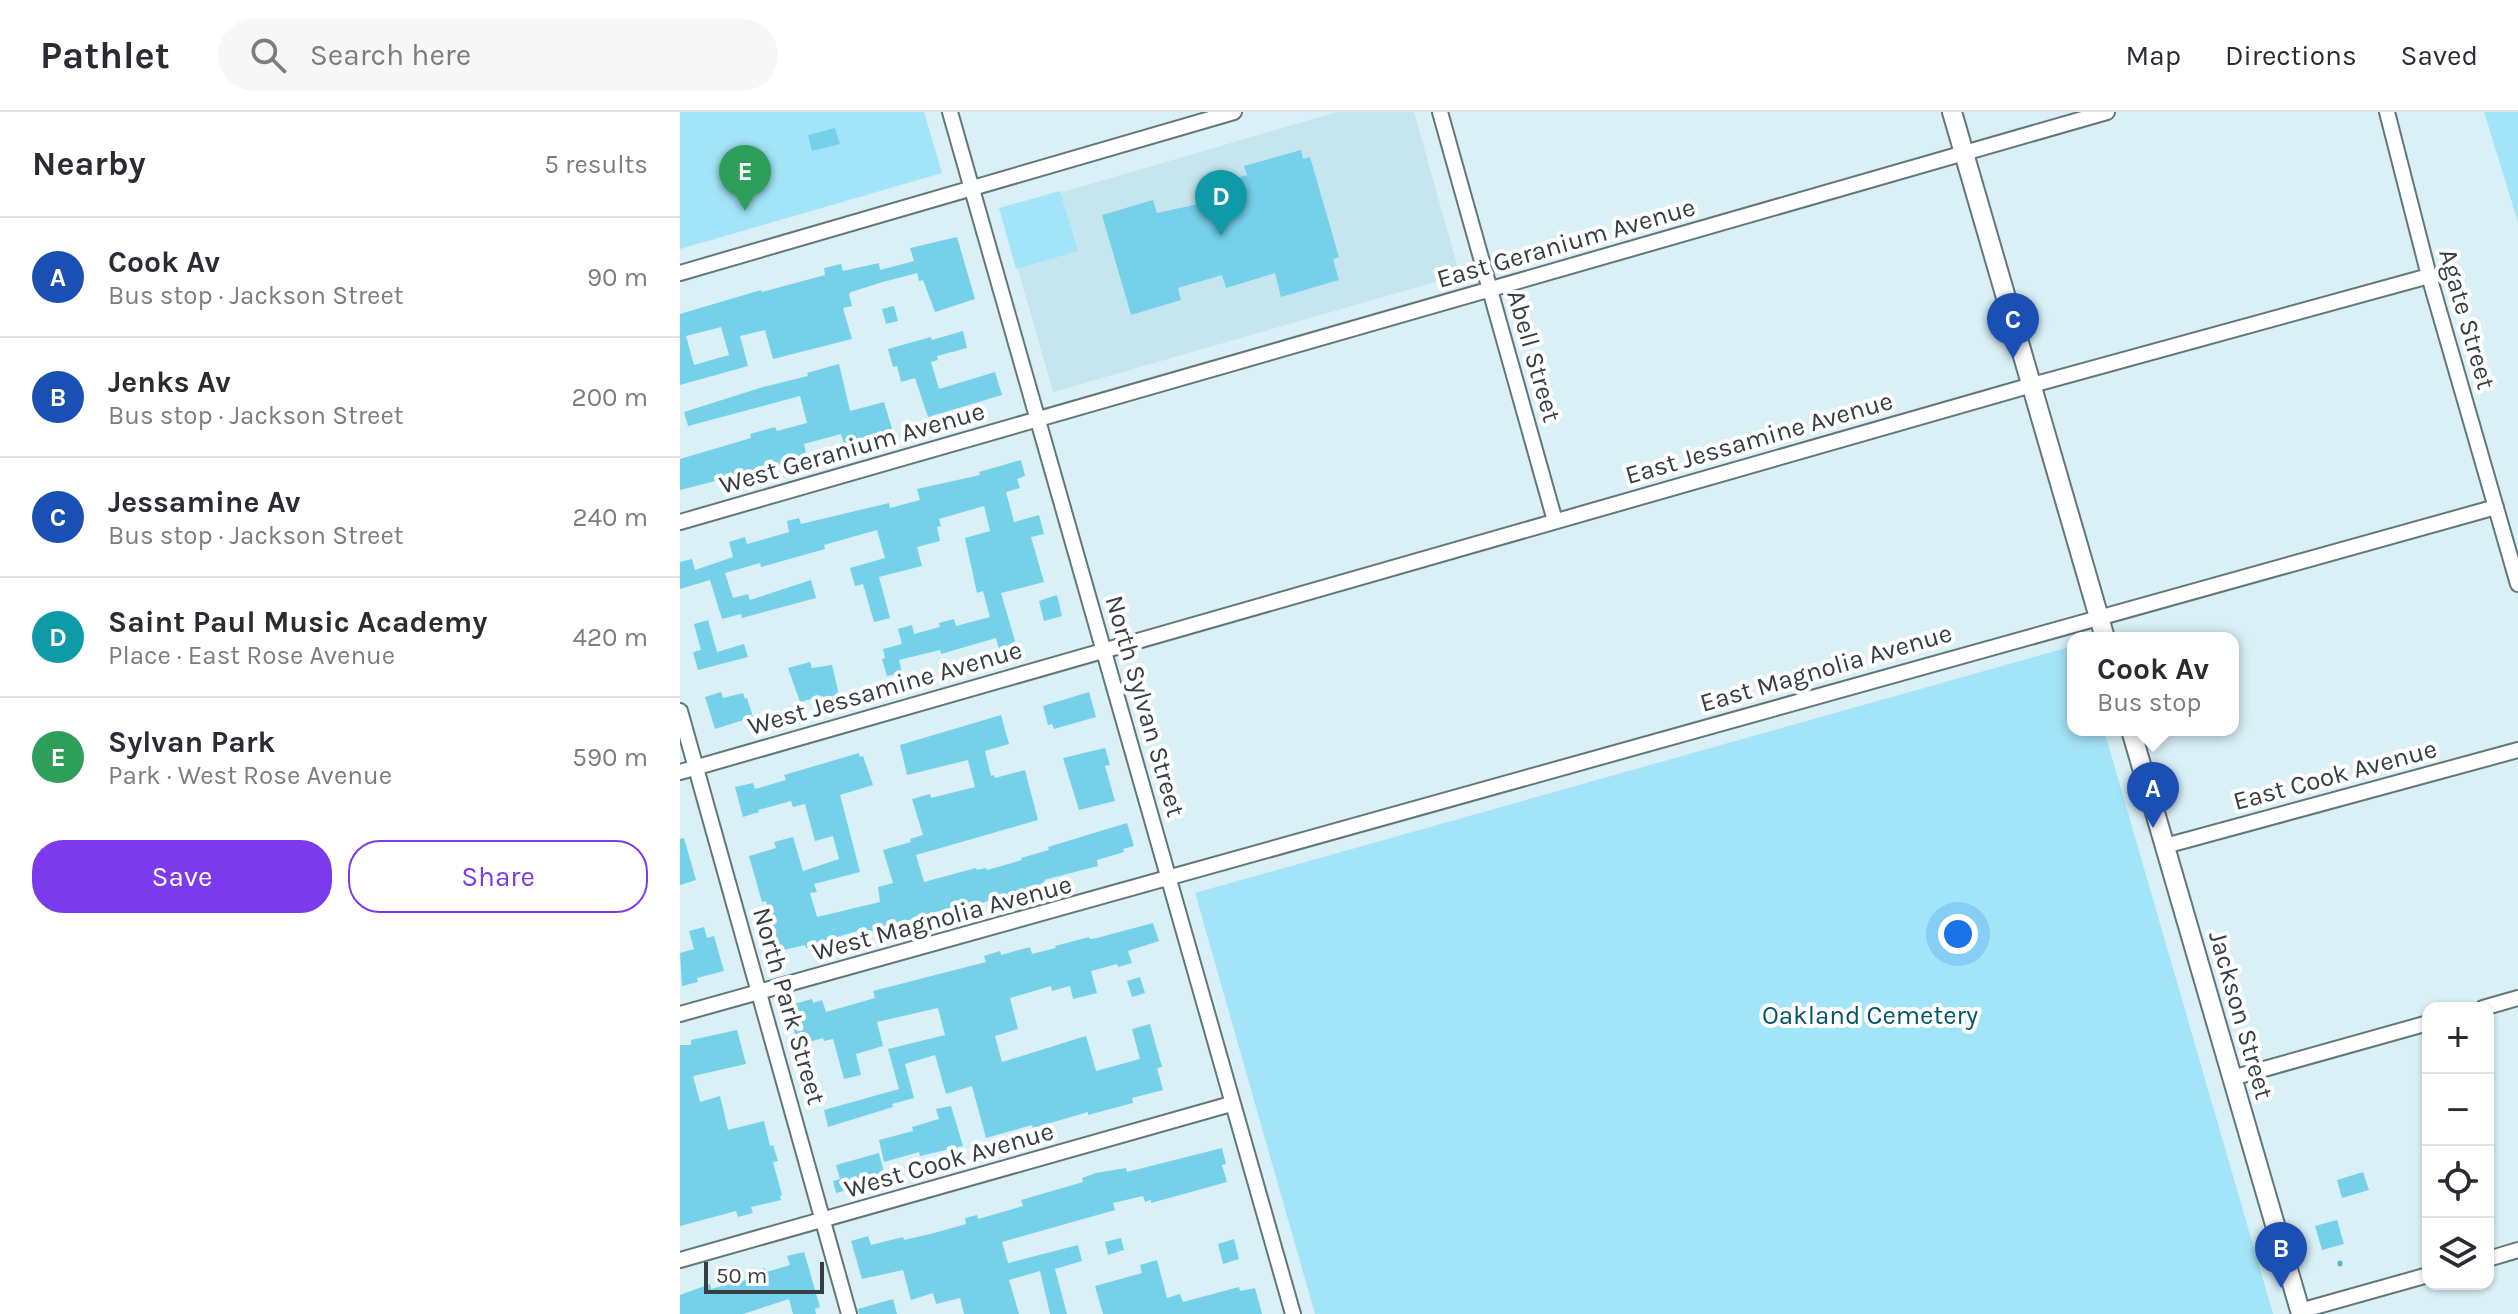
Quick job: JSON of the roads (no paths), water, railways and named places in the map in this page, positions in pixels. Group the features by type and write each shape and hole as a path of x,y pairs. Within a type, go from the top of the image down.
{"street":[{"name":"North Sylvan Street","path":"950,112 1293,1314"},
{"path":"680,273 1234,112"},
{"name":"Abell Street","path":"1440,112 1555,521"},
{"path":"1952,112 2103,632"},
{"name":"East Geranium Avenue","path":"1038,420 2107,112"},
{"name":"Agate Street","path":"2387,112 2429,276 2518,584"},
{"name":"East Jessamine Avenue","path":"1104,649 2032,385 2429,276"},
{"name":"West Geranium Avenue","path":"680,522 1038,420"},
{"name":"East Magnolia Avenue","path":"1170,879 2098,616 2496,507"},
{"name":"West Jessamine Avenue","path":"680,772 1104,649"},
{"name":"North Park Street","path":"680,711 849,1314"},
{"name":"Jackson Street","path":"2133,736 2300,1312"},
{"name":"East Cook Avenue","path":"2165,846 2518,750"},
{"name":"West Magnolia Avenue","path":"680,1014 1170,879"},
{"path":"2494,1005 2518,998"},
{"path":"2232,1078 2422,1025"},
{"name":"West Cook Avenue","path":"680,1260 1231,1104"},
{"path":"2494,1257 2518,1250"},
{"path":"2300,1312 2422,1277"}],"place":[{"name":"Sylvan Park","path":"745,211"},
{"name":"Saint Paul Music Academy","path":"1221,236"},
{"name":"Jessamine Av","path":"2013,359"},
{"name":"Cook Av","path":"2153,828"},
{"name":"Jenks Av","path":"2281,1288"}],"park label":[{"name":"Oakland Cemetery","path":"1870,1015"}]}
